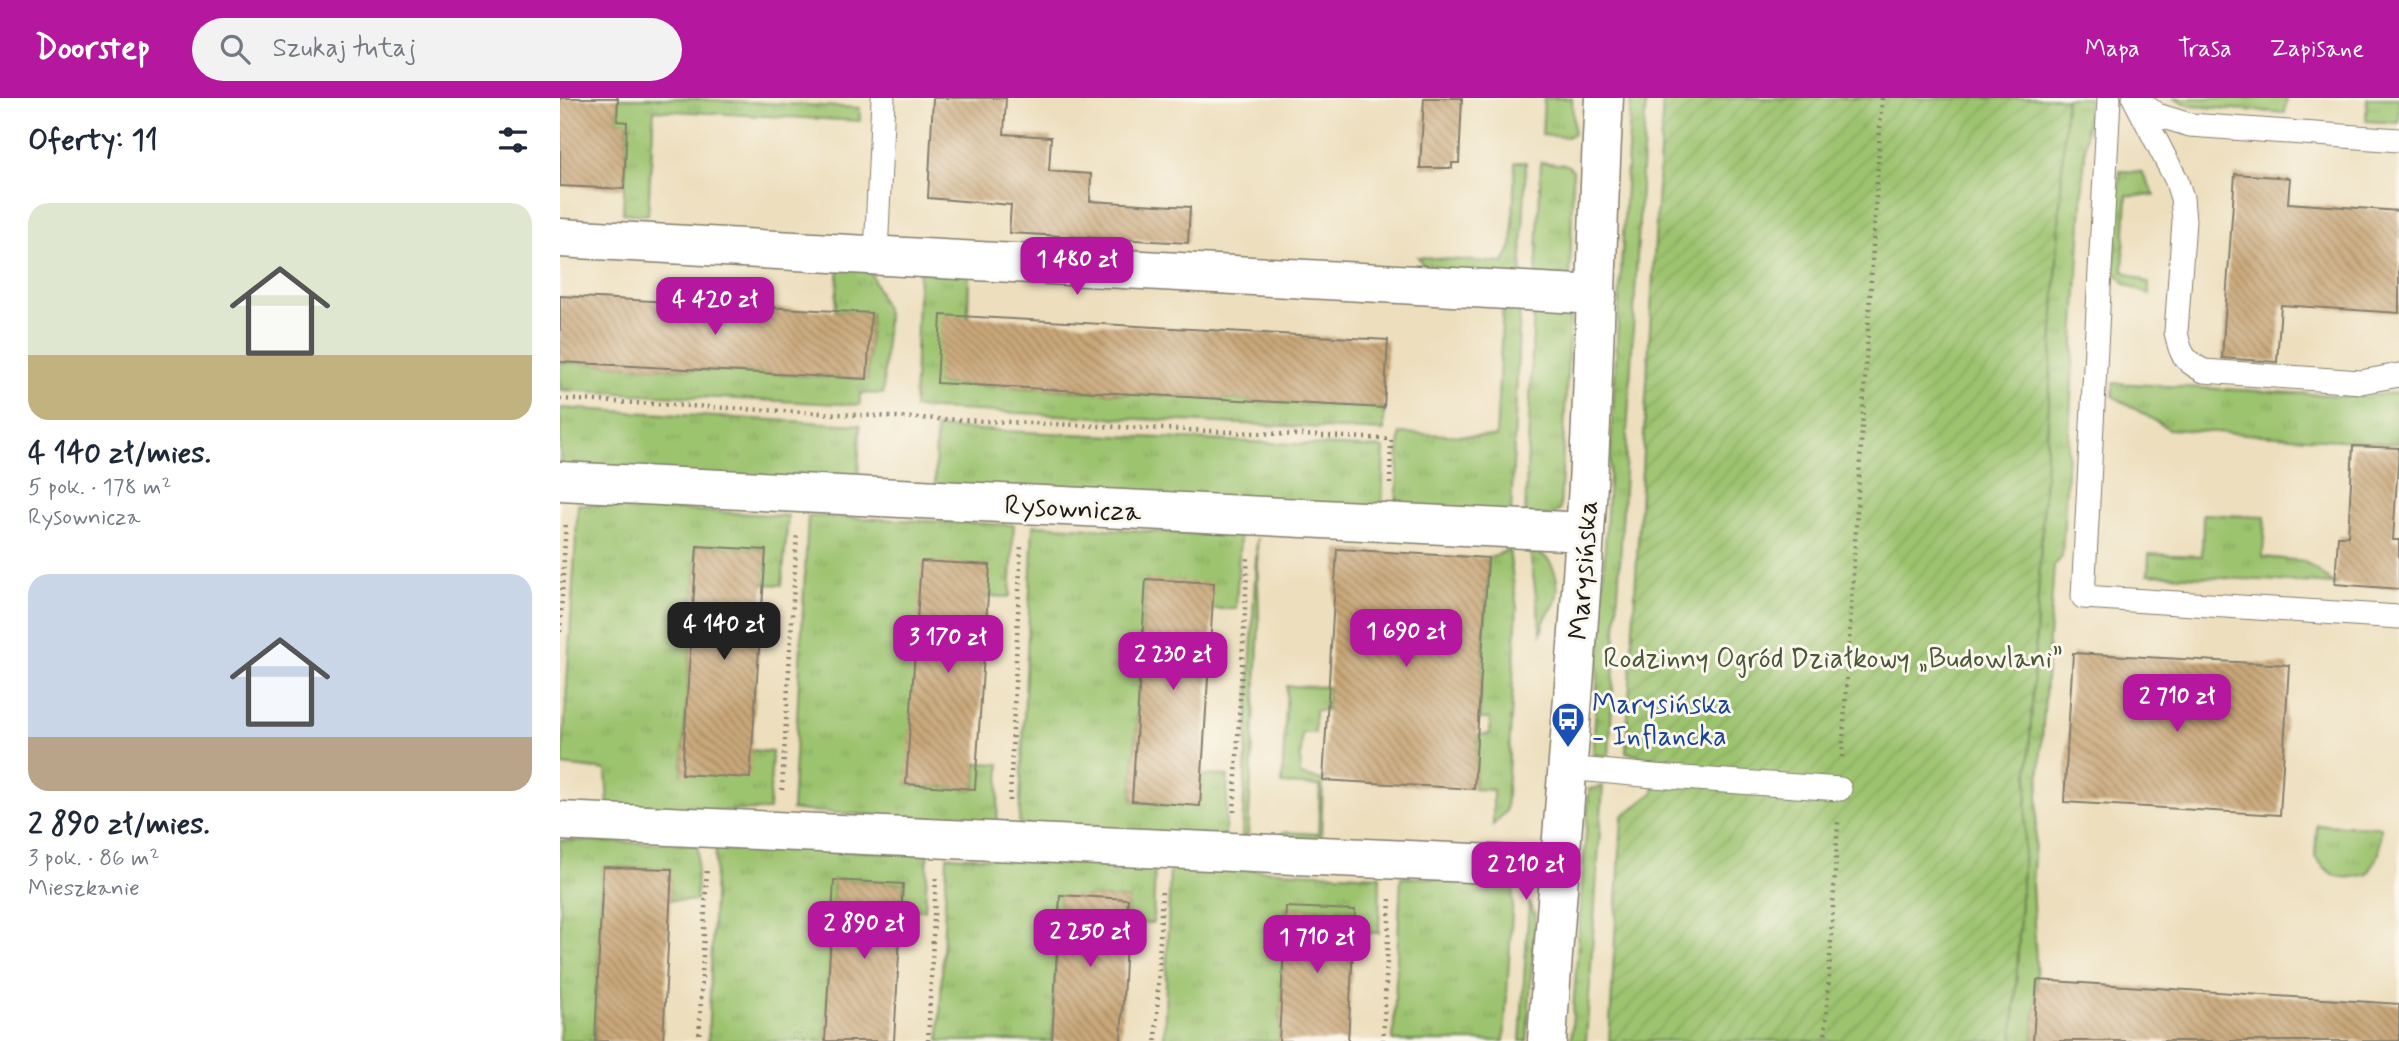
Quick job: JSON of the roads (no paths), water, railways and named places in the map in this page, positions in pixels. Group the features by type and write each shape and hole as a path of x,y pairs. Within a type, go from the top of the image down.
{"street":[{"name":"Marysińska","path":"1547,1041 1585,532 1596,349 1604,98"},
{"path":"560,237 1597,295"},
{"name":"Rysownicza","path":"564,482 1585,532"},
{"path":"560,821 1558,867"}],"lane":[{"path":"876,255 883,98"},
{"path":"2109,98 2083,597 2399,617"},
{"path":"2135,98 2157,115 2190,125 2399,141"},
{"path":"2135,98 2176,179 2182,198 2184,221 2176,331 2179,348 2188,363 2204,371 2361,382 2399,375"},
{"path":"1567,768 1840,789"}],"place":[{"name":"Marysińska - Inflancka","path":"1568,749"}],"park label":[{"name":"Rodzinny Ogród Działkowy „Budowlani”","path":"1833,657"}]}
